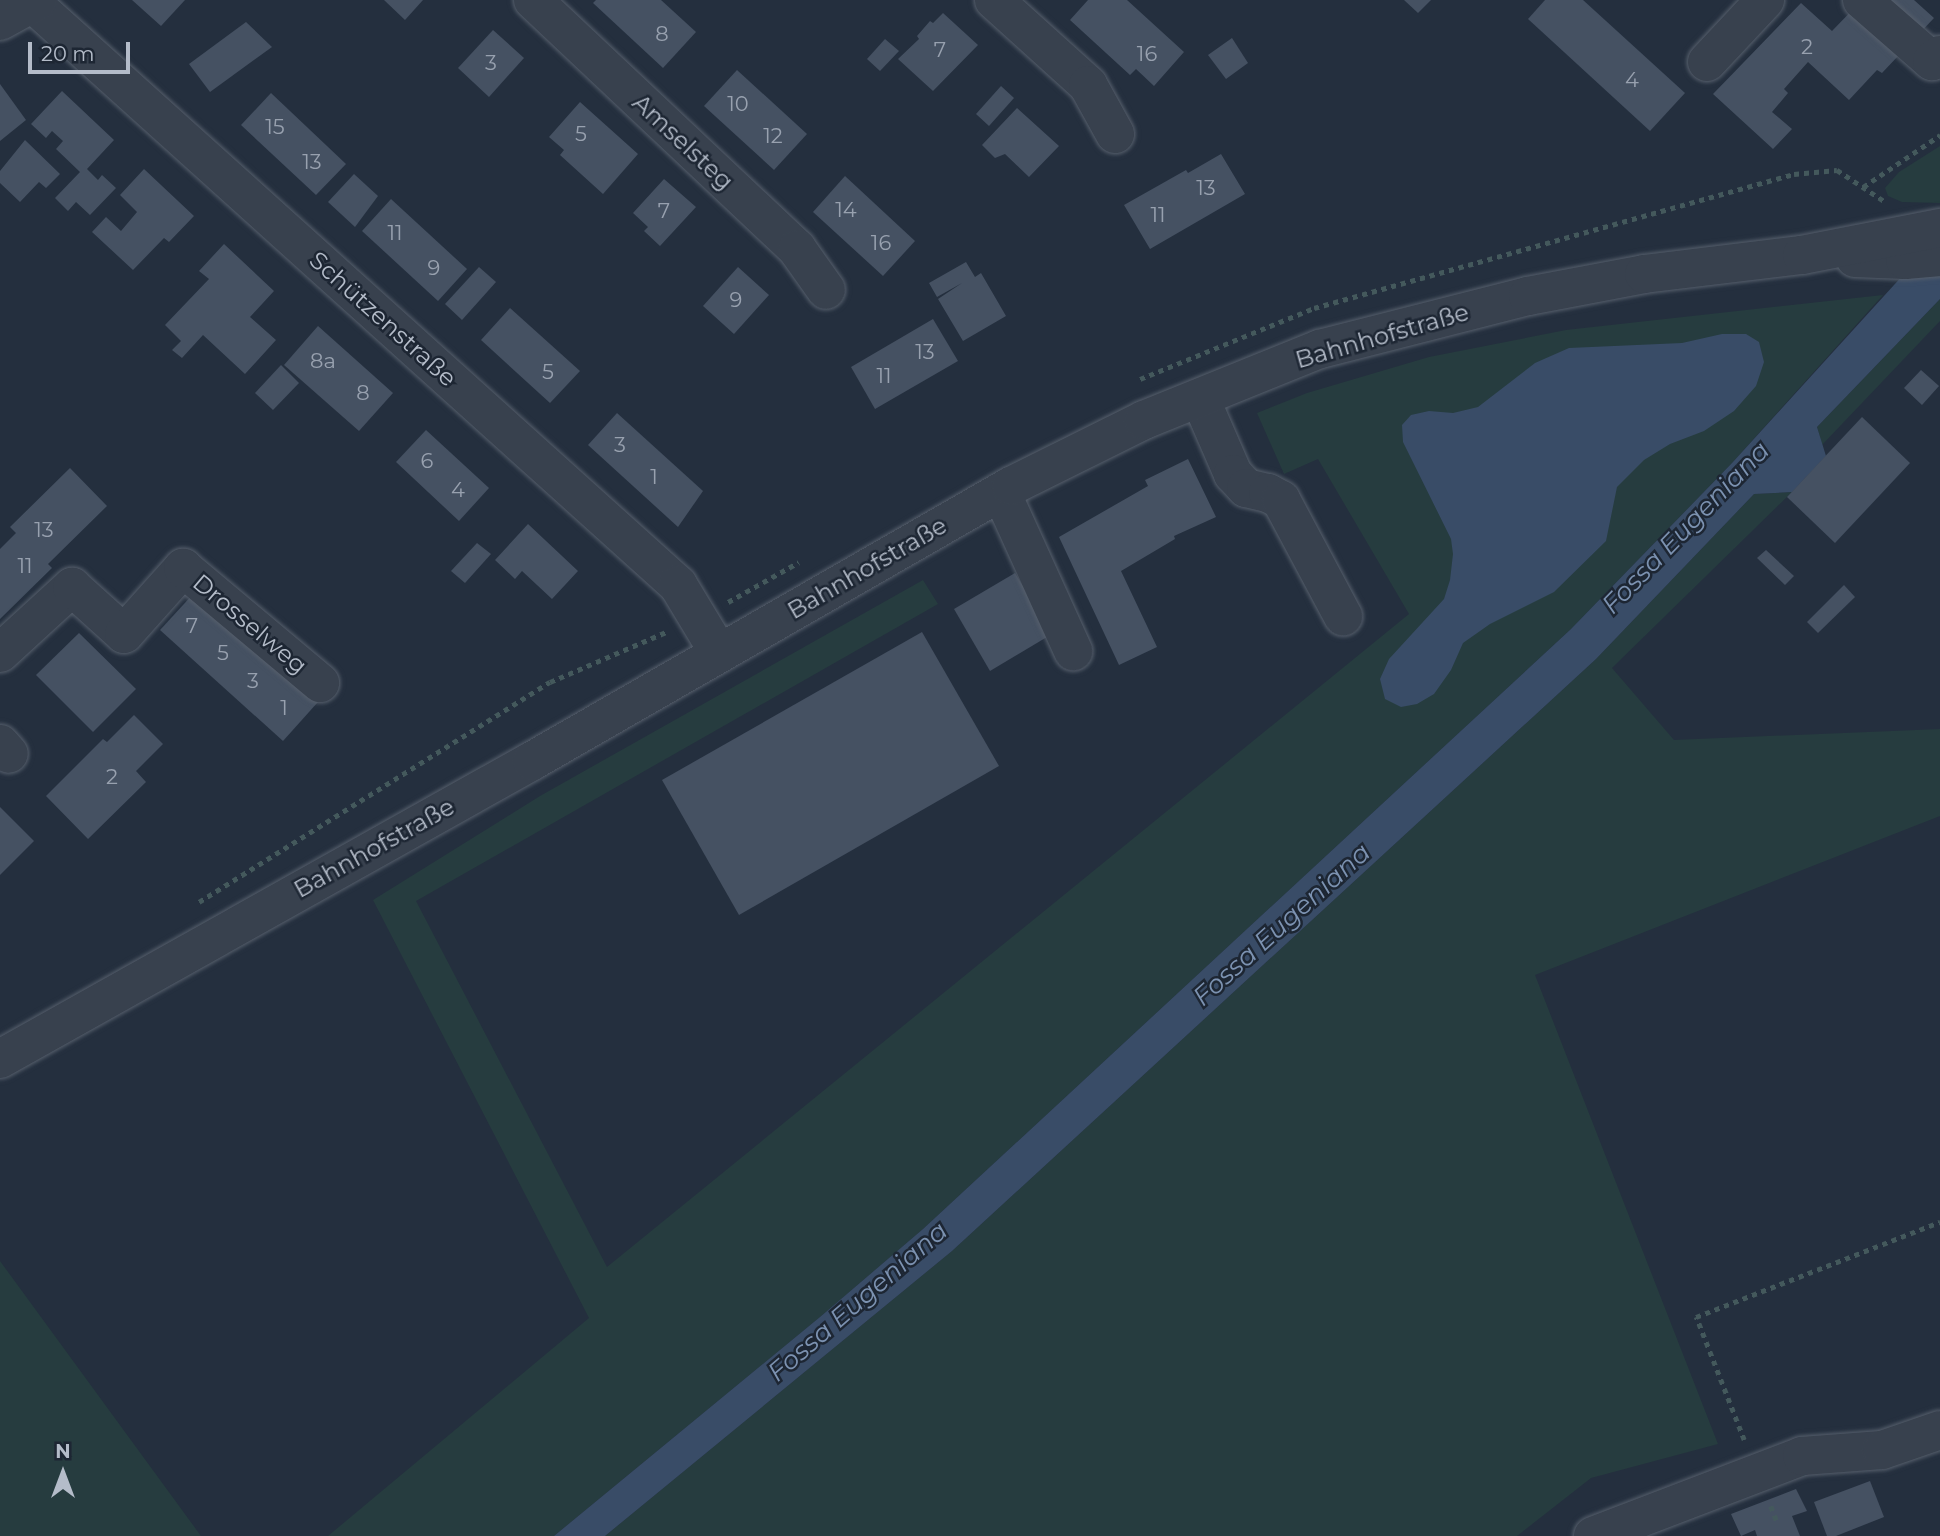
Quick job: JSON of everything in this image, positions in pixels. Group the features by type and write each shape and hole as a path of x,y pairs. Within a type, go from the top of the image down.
{"street":[{"name":"Amselsteg","path":"533,0 797,249 826,290"},
{"path":"994,0 1088,85 1115,134"},
{"path":"1707,62 1766,0"},
{"path":"1862,0 1932,61 1940,55"},
{"path":"0,21 34,1"},
{"name":"Schützenstraße","path":"34,1 678,585 719,653"},
{"name":"Bahnhofstraße","path":"0,1059 1002,492 1144,420 1320,349 1528,296 1644,274 1802,255 1925,244"},
{"path":"1200,398 1233,474 1246,488 1268,493 1281,500 1343,616"},
{"path":"1002,492 1073,650"},
{"name":"Drosselweg","path":"0,653 72,587 124,634 183,568 320,683"},
{"path":"1593,1536 1802,1456 1882,1450 1940,1430"}],"path":[{"path":"1863,187 1940,135"},
{"path":"191,907 550,682 699,618"},
{"path":"1777,1522 1696,1317 1940,1222"}],"green space":[{"path":"1940,146 1940,203 1902,202 1888,196 1885,188 1899,172"},
{"path":"1883,295 1732,463 1571,629 923,1229 554,1536 328,1536 589,1318 373,900 540,796 923,580 938,604 416,901 607,1267 1409,614 1318,459 1284,474 1257,413 1307,393 1429,357 1566,330"},
{"path":"1940,299 1940,321 1822,445 1817,427"},
{"path":"1792,492 1612,668 1674,740 1940,729 1940,816 1535,975 1718,1444 1591,1478 1517,1536 605,1536 952,1251 1596,659 1754,494"},
{"path":"0,1261 201,1536 0,1536"}],"water":[{"name":"Fossa Eugeniana","path":"1940,269 1940,299 1817,427 1826,456 1792,492 1754,494 1596,659 952,1251 605,1536 554,1536 923,1229 1571,629 1732,463 1904,274"},
{"path":"1722,334 1746,334 1759,342 1764,362 1756,386 1734,411 1704,431 1670,444 1644,460 1617,487 1606,541 1554,592 1490,624 1463,643 1451,670 1434,694 1417,704 1401,707 1385,699 1380,679 1389,659 1444,599 1450,580 1453,554 1451,539 1403,442 1402,425 1411,415 1429,411 1453,413 1478,407 1535,363 1569,348 1682,343"}],"building":[{"path":"132,0 185,0 161,26"},
{"path":"384,0 423,0 405,20"},
{"path":"596,0 661,0 696,32 663,68 593,3"},
{"path":"1088,0 1127,0 1184,52 1154,86 1136,69 1130,75 1070,20"},
{"path":"1404,0 1431,0 1418,13"},
{"path":"1545,0 1583,0 1685,93 1650,131 1528,19"},
{"path":"1862,0 1914,0 1934,18 1882,73 1877,70 1849,100 1808,62 1784,89 1788,93 1772,112 1792,129 1773,149 1713,94 1801,3 1832,31"},
{"path":"943,13 978,45 933,91 898,59 919,39 917,36 930,21 933,23"},
{"path":"246,22 272,47 210,92 189,64"},
{"path":"493,30 524,58 489,97 458,68"},
{"path":"1232,38 1248,63 1226,79 1208,55"},
{"path":"885,39 899,51 880,71 867,59"},
{"path":"737,70 807,134 774,170 704,106"},
{"path":"0,84 26,120 0,141"},
{"path":"1001,86 1014,98 989,126 976,114"},
{"path":"62,91 114,140 87,169 98,180 102,175 116,188 90,215 76,202 68,211 55,198 80,172 56,149 63,141 52,131 46,138 31,124"},
{"path":"271,93 346,164 316,195 241,125"},
{"path":"580,102 638,154 603,194 560,155 564,150 549,137"},
{"path":"1017,108 1059,146 1029,177 1005,154 995,158 982,145"},
{"path":"25,140 60,174 46,188 39,182 20,202 0,183 0,171"},
{"path":"1221,154 1245,194 1150,249 1124,205 1186,170 1188,173"},
{"path":"144,169 194,216 169,242 164,238 133,270 92,232 106,217 121,231 137,212 120,195"},
{"path":"354,174 378,196 355,227 328,202"},
{"path":"845,176 915,241 883,276 813,212"},
{"path":"664,179 696,207 660,246 644,231 648,227 633,213"},
{"path":"391,199 467,269 438,301 362,231"},
{"path":"224,244 274,291 250,317 276,340 245,374 203,335 182,358 172,350 181,341 165,325 209,279 199,271"},
{"path":"966,262 975,277 981,273 1006,316 963,341 938,299 962,283 937,297 929,283"},
{"path":"479,267 496,282 462,320 445,304"},
{"path":"738,267 769,295 734,334 703,306"},
{"path":"510,308 580,371 550,403 481,340"},
{"path":"933,319 958,361 875,409 851,367"},
{"path":"318,326 393,393 359,431 284,365"},
{"path":"281,365 299,383 273,410 255,393"},
{"path":"1921,370 1939,386 1922,405 1904,388"},
{"path":"617,413 703,491 678,527 588,445"},
{"path":"1862,417 1910,463 1835,543 1787,497"},
{"path":"426,430 489,488 459,521 396,462"},
{"path":"1188,459 1216,517 1174,536 1175,539 1121,571 1157,647 1119,665 1059,537 1148,486 1145,480"},
{"path":"70,468 107,506 48,564 52,568 0,619 0,549 16,533 10,527"},
{"path":"528,524 578,571 552,599 522,571 515,579 495,560"},
{"path":"477,543 491,554 465,583 451,571"},
{"path":"1766,550 1794,576 1785,585 1757,558"},
{"path":"1015,573 1052,634 990,671 954,609"},
{"path":"1844,585 1855,597 1818,633 1807,622"},
{"path":"194,593 318,702 283,741 160,630"},
{"path":"922,632 999,766 739,915 662,780"},
{"path":"79,633 136,689 93,732 36,675"},
{"path":"134,715 163,744 136,771 146,782 88,839 46,796 103,739 107,742"},
{"path":"0,807 34,841 0,875"},
{"path":"1870,1481 1884,1517 1836,1536 1827,1536 1814,1502"},
{"path":"1796,1489 1807,1511 1792,1516 1800,1536 1757,1536 1755,1530 1741,1536 1731,1514"}]}
